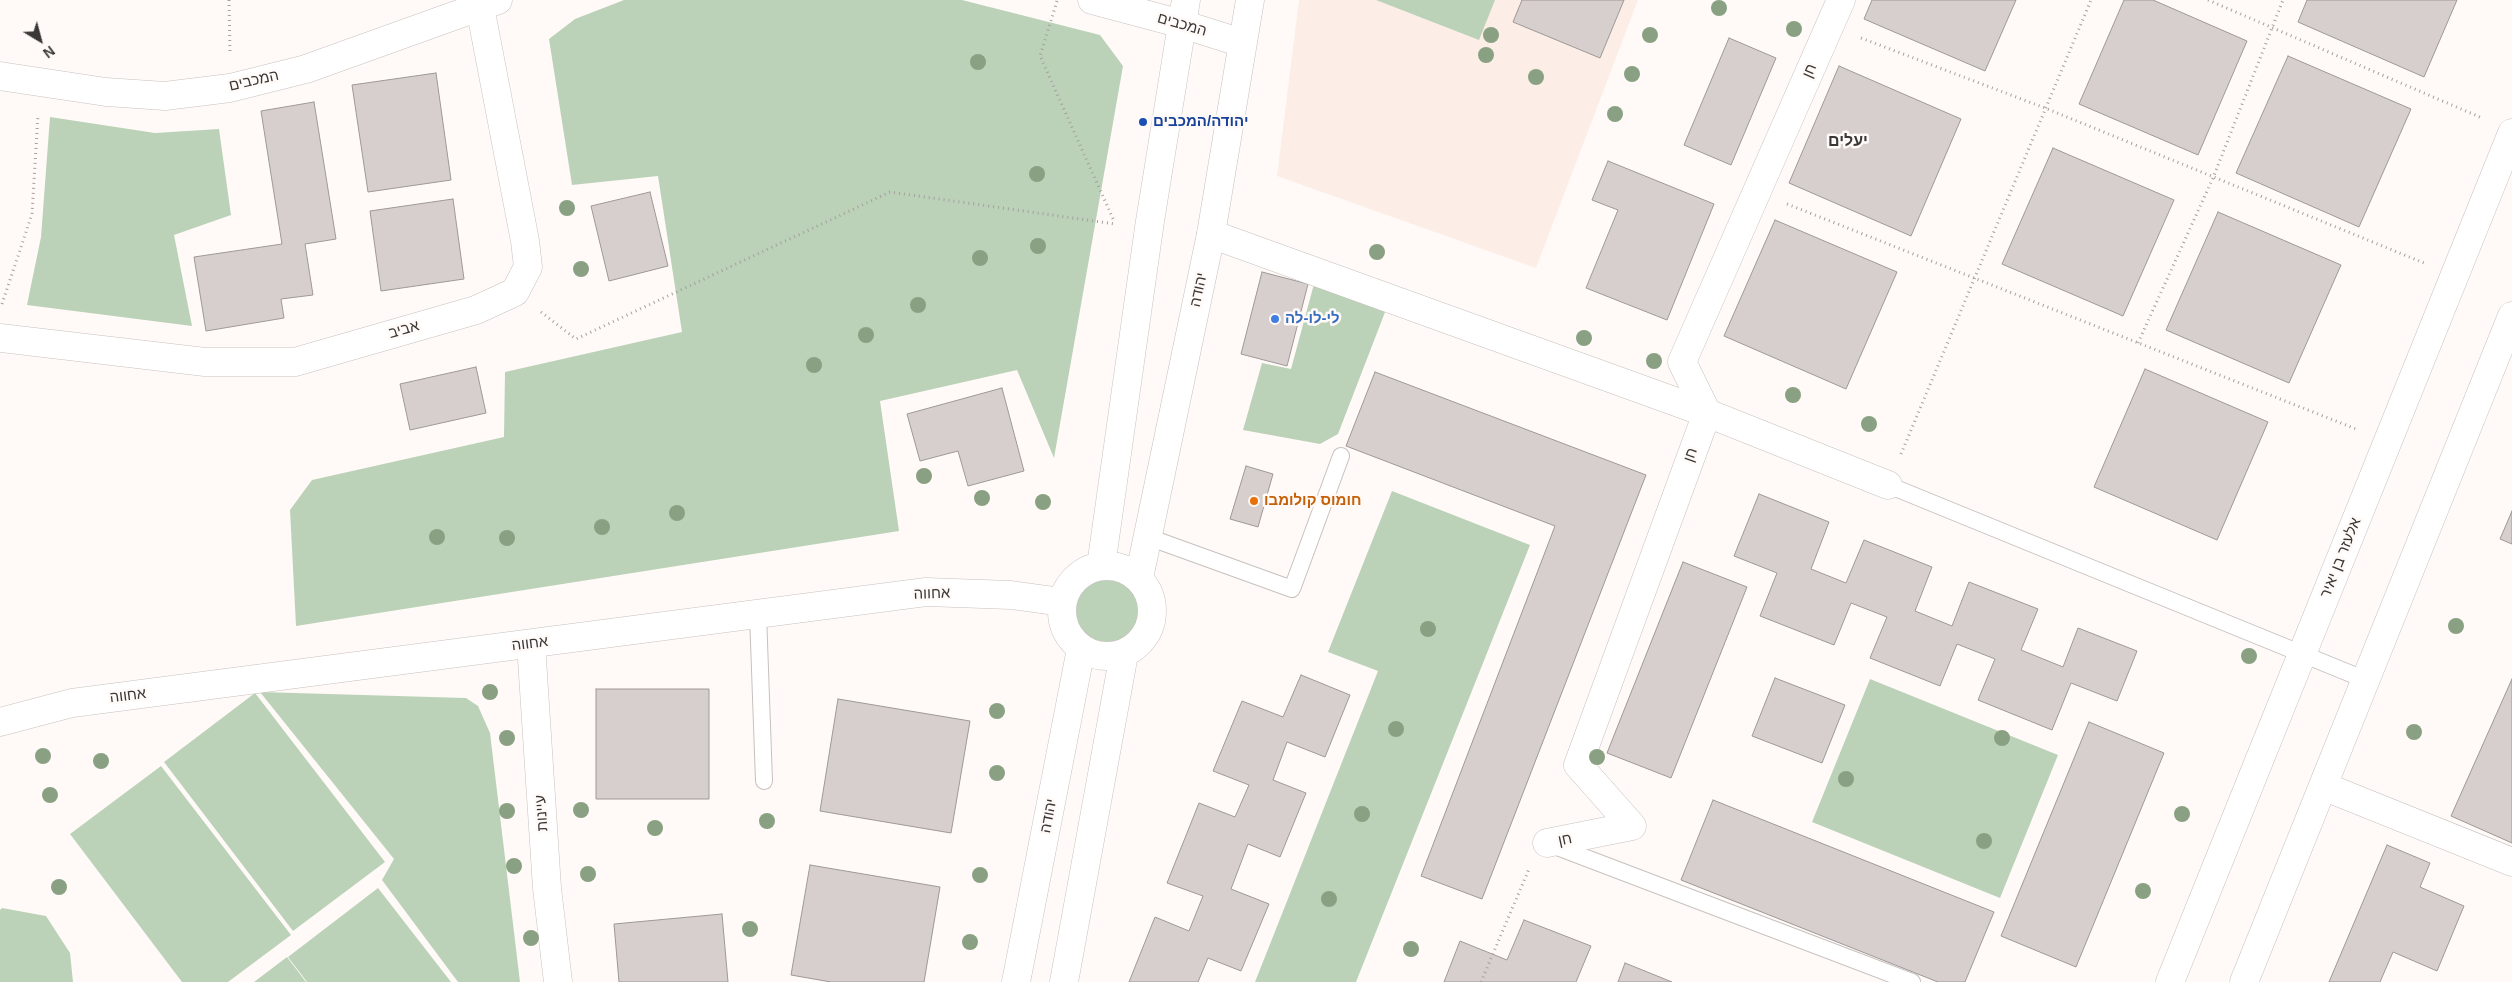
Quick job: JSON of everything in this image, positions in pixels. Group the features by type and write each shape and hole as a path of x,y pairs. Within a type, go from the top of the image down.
{"street":[{"name":"המכבים","path":"1092,0 1184,12 1242,43"},
{"name":"יהודה","path":"1139,578 1211,234 1250,0"},
{"name":"חן","path":"1547,843 1632,826 1578,764 1707,412 1682,362 1841,0"},
{"name":"המכבים","path":"0,76 106,92 165,96 230,88 306,69 489,3"},
{"path":"489,3 528,267 515,292"},
{"path":"1101,566 1150,221 1184,12"},
{"name":"אלעזר בן יאיר","path":"2170,982 2512,133"},
{"path":"1211,234 1707,412 1888,485"},
{"name":"אביב","path":"0,338 205,362 296,362 476,310 515,292"},
{"path":"2244,982 2512,316"},
{"path":"1101,566 1114,566 1128,570 1139,578 1148,590 1152,605 1152,620 1147,634 1137,646 1124,654 1109,657 1094,655 1081,649 1071,640 1064,628 1061,616 1062,602 1066,592 1080,574 1101,566"},
{"name":"אחווה","path":"0,722 72,703 926,592 1011,595 1062,602"},
{"name":"עיינות","path":"531,644 547,888 558,982"},
{"name":"יהודה","path":"1016,982 1081,649"},
{"path":"1064,982 1124,654"},
{"path":"2323,786 2512,862"}],"lane":[{"path":"1148,537 1292,589 1341,456"},
{"path":"1888,485 2366,680"},
{"path":"758,614 764,781"},
{"path":"1547,843 1912,982"}],"path":[{"path":"230,0 230,88"},
{"path":"1057,0 1040,56 1116,224"},
{"path":"1888,485 2091,0"},
{"path":"2208,0 2485,120"},
{"path":"2138,343 2213,178 2283,0"},
{"path":"1830,26 2045,108 2455,276"},
{"path":"0,310 32,214 40,82"},
{"path":"515,292 576,339 890,192 1116,224 1150,221"},
{"path":"1756,192 2388,442"}],"shaded area":[{"path":"1299,0 1638,0 1536,268 1277,176"}],"green space":[{"path":"624,0 962,0 1100,35 1123,66 1054,458 1017,370 880,401 899,531 296,626 290,510 312,480 504,437 505,372 682,332 658,176 572,185 549,39 575,19"},
{"path":"1376,0 1495,0 1479,40"},
{"path":"50,117 155,133 219,129 231,215 174,235 192,326 27,305 41,237"},
{"path":"1314,284 1387,307 1338,434 1320,444 1243,430 1262,363 1291,369"},
{"path":"1392,491 1530,545 1356,982 1255,982 1378,671 1328,652"},
{"path":"1107,578 1120,580 1131,588 1139,599 1141,612 1139,625 1131,636 1120,644 1107,646 1094,644 1083,636 1075,625 1073,612 1075,599 1083,588 1094,580"},
{"path":"1870,679 2058,755 2000,898 1812,822"},
{"path":"260,692 466,698 478,706 490,733 520,982 458,982 382,880 394,859"},
{"path":"255,693 385,862 293,931 164,762"},
{"path":"161,766 291,935 228,982 182,982 70,834"},
{"path":"378,888 451,982 307,982 288,957"},
{"path":"2,908 46,916 70,953 73,982 0,982 0,910"},
{"path":"287,957 306,982 254,982"}],"building":[{"path":"1522,0 1624,0 1600,58 1513,22"},
{"path":"1872,0 2016,0 1985,71 1864,19"},
{"path":"2124,0 2153,0 2247,41 2198,155 2079,104"},
{"path":"2307,0 2457,0 2424,77 2298,22"},
{"path":"1729,38 1776,58 1731,165 1684,145"},
{"path":"2288,56 2411,109 2359,227 2236,173"},
{"path":"1839,66 1961,119 1911,236 1789,183"},
{"path":"436,73 451,180 368,192 352,85"},
{"path":"314,102 336,239 305,244 313,295 281,299 284,318 206,331 194,257 282,244 261,111"},
{"path":"2053,148 2174,200 2123,316 2002,264"},
{"path":"1608,161 1714,204 1667,320 1586,288 1618,210 1592,200"},
{"path":"650,192 668,266 609,281 591,206"},
{"path":"453,199 464,279 381,291 370,211"},
{"path":"2218,212 2341,265 2289,383 2166,330"},
{"path":"1775,220 1897,272 1846,389 1724,336"},
{"path":"1262,272 1308,284 1287,366 1241,354"},
{"path":"476,367 486,413 410,430 400,384"},
{"path":"2145,369 2268,422 2217,540 2094,487"},
{"path":"1375,372 1646,475 1482,899 1421,876 1555,526 1346,446"},
{"path":"1002,388 1024,471 968,486 958,451 920,461 907,414"},
{"path":"1246,466 1273,474 1258,527 1230,519"},
{"path":"1759,494 1829,522 1811,569 1846,583 1864,540 1932,567 1915,611 1952,626 1969,582 2038,609 2021,650 2063,667 2078,628 2137,651 2117,701 2071,683 2052,730 1978,700 1995,659 1957,644 1940,686 1870,658 1887,617 1851,603 1834,645 1760,616 1777,573 1734,556"},
{"path":"2512,511 2512,544 2500,539"},
{"path":"1683,562 1747,587 1671,778 1607,753"},
{"path":"1301,675 1350,695 1325,757 1287,742 1273,780 1306,793 1280,857 1248,844 1231,889 1269,904 1241,971 1208,958 1198,982 1129,982 1155,917 1189,931 1203,896 1167,883 1199,803 1235,817 1249,785 1213,771 1242,701 1283,717"},
{"path":"1775,678 1845,705 1822,763 1752,736"},
{"path":"2512,679 2512,843 2451,816"},
{"path":"596,689 709,689 709,799 596,799"},
{"path":"838,699 970,721 951,833 820,811"},
{"path":"2089,722 2164,753 2076,967 2001,936"},
{"path":"1713,800 1994,912 1965,982 1938,982 1681,880"},
{"path":"2387,845 2430,863 2420,887 2464,906 2437,971 2393,952 2380,982 2329,982"},
{"path":"810,865 940,887 924,982 831,982 791,975"},
{"path":"722,914 728,982 619,982 614,924"},
{"path":"1524,920 1591,946 1576,982 1444,982 1460,941 1507,960"},
{"path":"1625,963 1672,982 1618,982"}],"place":[{"name":"יהודה/המכבים","path":"1143,122"},
{"name":"לי-לו-לה","path":"1275,319"},
{"name":"חומוס קולומבו","path":"1254,501"}],"district":[{"name":"יעלים","path":"1848,142"}]}
